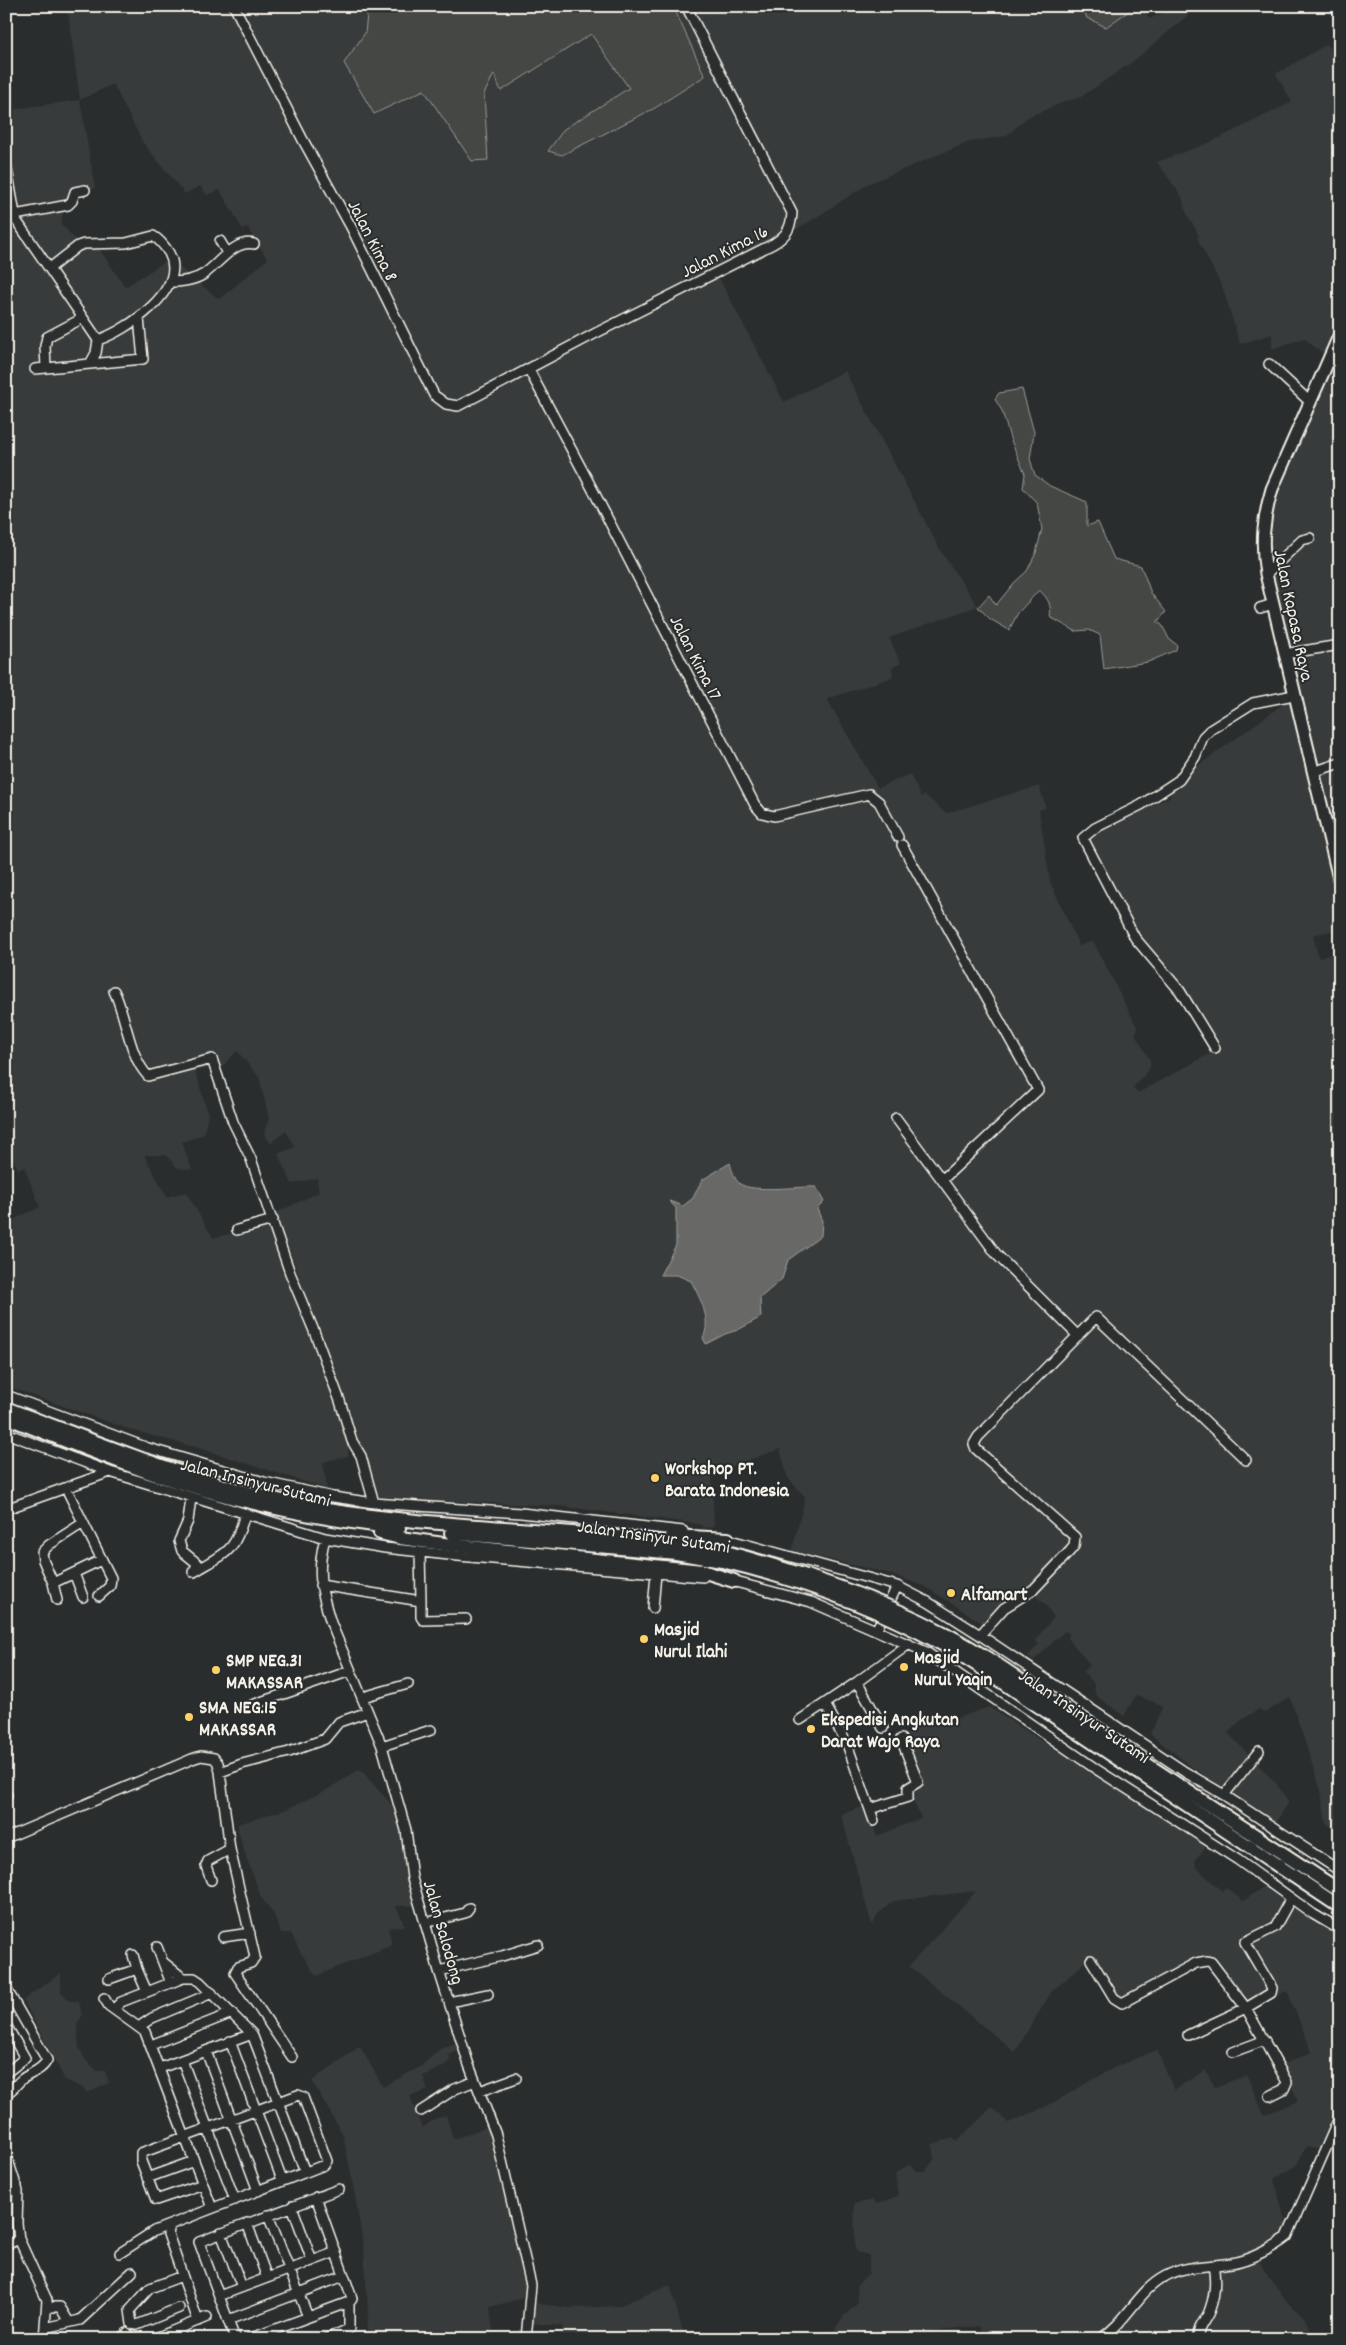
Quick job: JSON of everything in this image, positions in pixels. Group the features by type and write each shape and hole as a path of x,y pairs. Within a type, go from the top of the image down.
{"highway":[{"name":"Jalan Insinyur Sutami","path":"6,1408 161,1466 239,1489 325,1509 406,1521 570,1532 680,1544 812,1587 891,1618 942,1644 1052,1708 1340,1891"},
{"name":"Jalan Insinyur Sutami","path":"6,1417 148,1472 236,1499 338,1522 724,1557"},
{"path":"338,1522 400,1538 702,1571 734,1581"},
{"path":"570,1532 728,1539"},
{"name":"Jalan Insinyur Sutami","path":"1052,1708 1340,1907"}],"main road":[{"name":"Jalan Kapasa Raya","path":"1340,334 1272,489 1265,514 1262,545 1266,574 1284,654 1340,883"}],"street":[{"name":"Jalan Kima 8","path":"234,6 303,140 351,227 434,395 446,404 458,406 528,370"},
{"name":"Jalan Kima 16","path":"528,370 596,333 773,244 782,238 792,224 792,213 686,6"},
{"path":"6,163 15,215 25,236 50,268 98,340 96,352 90,364"},
{"path":"15,215 68,205 72,201 75,192 85,190"},
{"path":"50,268 78,246 84,244 126,243 152,236 160,240 173,262 170,282 162,294 138,318 120,332 98,340"},
{"path":"220,241 227,253"},
{"path":"170,282 189,281 205,274 227,253 246,244 254,244"},
{"path":"46,368 44,346 47,337 83,318"},
{"path":"35,369 143,359 138,318"},
{"path":"1269,364 1310,402"},
{"name":"Jalan Kima 17","path":"528,370 594,492 755,805 762,813 774,816 869,794 879,802 1038,1090 942,1180"},
{"path":"1266,574 1302,540 1310,538"},
{"path":"1260,608 1273,604"},
{"path":"1284,654 1340,645"},
{"path":"1215,1048 1180,992 1135,938 1083,838 1095,828 1141,805 1179,780 1195,758 1203,737 1210,730 1253,703 1294,695"},
{"path":"1313,772 1340,763"},
{"path":"114,990 140,1068 148,1076 212,1059 232,1122 251,1159 287,1264 314,1331 352,1440 361,1456 374,1503"},
{"path":"896,1118 996,1255 1078,1336"},
{"path":"238,1230 273,1220"},
{"path":"980,1635 1004,1608 1034,1589 1074,1546 1075,1537 976,1449 974,1444 978,1437 1096,1317 1246,1460"},
{"path":"6,1395 148,1448 242,1476 333,1497 374,1503 521,1512 624,1523 728,1539 897,1586 928,1602 980,1635 1185,1772 1224,1794 1340,1871"},
{"path":"6,1433 110,1472 325,1538 420,1552 734,1581 810,1602 877,1629 942,1662 1096,1769 1238,1860 1340,1930"},
{"path":"6,1509 110,1472"},
{"path":"66,1488 111,1581 99,1596"},
{"path":"191,1498 188,1521 179,1542 182,1551 198,1564 193,1572 232,1548 239,1536 245,1514"},
{"path":"57,1600 42,1552 49,1545 83,1523"},
{"name":"Jalan Salodong","path":"325,1538 319,1568 320,1585 331,1623 382,1746 406,1830 412,1878 439,1971 496,2135 531,2284 526,2339"},
{"path":"420,1552 421,1617 423,1620 466,1619"},
{"path":"53,1583 101,1560"},
{"path":"74,1573 83,1597"},
{"path":"653,1608 656,1574"},
{"path":"320,1585 421,1600"},
{"path":"877,1629 897,1586"},
{"path":"800,1720 909,1644"},
{"path":"252,1705 350,1671"},
{"path":"857,1682 883,1728"},
{"path":"363,1698 408,1684"},
{"path":"825,1704 847,1744 874,1821"},
{"path":"220,1772 242,1764 290,1752 325,1739 339,1722 368,1712"},
{"path":"382,1746 431,1730"},
{"path":"870,1809 908,1797 908,1788 918,1782 901,1739"},
{"path":"1224,1794 1259,1751"},
{"path":"6,1838 201,1756 211,1756 216,1759 220,1772 230,1849 255,1958 251,1963 238,1967 235,1975 292,2057"},
{"path":"211,1880 206,1866 208,1861 230,1849"},
{"path":"1188,2034 1246,2008 1273,1991 1245,1942 1275,1927 1291,1898"},
{"path":"425,1923 465,1913 469,1908"},
{"path":"223,1937 250,1933"},
{"path":"439,1971 538,1945"},
{"path":"157,1947 170,1983"},
{"path":"133,1955 135,1969 146,1992"},
{"path":"1091,1960 1114,1998 1122,2003 1196,1963 1207,1961 1218,1968 1246,2008 1265,2040 1287,2084 1284,2089 1270,2096"},
{"path":"163,1962 183,1978"},
{"path":"109,1979 135,1969"},
{"path":"114,2009 121,2002 183,1978 191,1977 200,1982 252,2034 306,2172"},
{"path":"6,1988 47,2060 43,2066 23,2078 15,2089 6,2093"},
{"path":"140,2026 148,2020 212,1993"},
{"path":"449,2002 488,1994"},
{"path":"104,1998 107,2004 140,2026 145,2032 212,2208"},
{"path":"151,2045 232,2013"},
{"path":"6,2025 25,2058 6,2073"},
{"path":"160,2068 252,2034"},
{"path":"1233,2052 1265,2040"},
{"path":"230,2041 282,2180"},
{"path":"206,2051 258,2190"},
{"path":"182,2060 235,2200"},
{"path":"480,2091 516,2078"},
{"path":"421,2111 455,2089 476,2081"},
{"path":"120,2253 154,2231 324,2165 326,2161 304,2100 299,2095 141,2154 140,2158 154,2198 159,2200 203,2184"},
{"path":"1100,2339 1120,2322 1149,2289 1164,2277 1189,2268 1246,2259 1279,2243 1287,2237 1340,2116"},
{"path":"6,2154 13,2183 19,2239 44,2291 47,2307 44,2339"},
{"path":"147,2178 194,2161"},
{"path":"6,2190 13,2183"},
{"path":"235,2339 199,2243 202,2240 339,2189"},
{"path":"316,2197 352,2298 349,2302 349,2328 326,2339"},
{"path":"292,2206 312,2261"},
{"path":"268,2215 308,2317"},
{"path":"247,2223 267,2278"},
{"path":"153,2339 202,2319 182,2276 168,2234 170,2225"},
{"path":"221,2233 242,2287"},
{"path":"6,2245 19,2239"},
{"path":"219,2296 336,2252"},
{"path":"1198,2339 1200,2326 1211,2308 1215,2285 1213,2265"},
{"path":"45,2328 69,2322 76,2323 132,2272"},
{"path":"179,2308 137,2325 132,2324 130,2310 150,2288 182,2276"},
{"path":"228,2320 344,2276"},
{"path":"249,2339 261,2337 349,2302"},
{"path":"47,2307 58,2306 69,2322"},
{"path":"178,2329 182,2339"},
{"path":"121,2339 126,2333 132,2339"}],"shaded area":[{"path":"67,6 368,6 365,33 345,63 375,114 424,90 488,160 484,94 494,73 502,91 591,34 629,88 564,129 548,152 562,155 655,108 705,76 673,6 1082,6 1087,18 1106,27 1136,6 1143,6 1149,19 1179,6 1199,6 1135,60 1081,97 1028,117 1006,136 969,142 868,184 809,222 722,270 719,278 784,402 845,371 942,553 978,606 889,638 901,663 892,668 893,677 827,699 878,788 910,774 921,797 925,795 946,813 1039,786 1046,808 1039,810 1050,881 1079,946 1093,941 1138,1029 1135,1034 1150,1060 1150,1068 1133,1088 1138,1093 1222,1047 1202,1016 1128,918 1087,835 1170,797 1169,787 1283,704 1284,668 1257,539 1265,490 1277,457 1310,389 1323,354 1304,338 1272,349 1272,334 1240,344 1223,289 1197,238 1199,236 1185,210 1182,197 1157,162 1211,142 1292,102 1276,74 1327,44 1340,60 1340,895 1335,896 1340,908 1340,929 1313,935 1319,958 1340,951 1340,1833 1326,1823 1321,1791 1290,1697 1265,1713 1259,1709 1240,1721 1228,1733 1276,1783 1289,1802 1275,1824 1192,1767 1150,1734 1163,1706 1136,1695 1124,1716 1096,1696 1093,1682 1083,1672 1090,1665 1068,1638 1069,1633 1065,1631 1033,1661 1028,1656 1039,1644 1035,1640 1054,1617 1046,1605 1035,1596 1007,1612 989,1627 924,1586 887,1573 792,1551 805,1497 788,1478 780,1449 712,1473 714,1527 703,1528 702,1525 691,1523 559,1506 373,1496 364,1465 348,1442 348,1456 323,1462 327,1489 195,1447 131,1430 6,1386 9,1360 6,1353 6,1223 40,1207 24,1167 18,1169 6,1146 6,824 11,818 6,804 6,110 80,100","holes":["113,84 143,143 185,194 200,186 207,195 220,190 243,230 248,227 253,238 268,259 219,299 169,259 125,287 92,238 78,242 61,224 64,206 75,196 95,188 80,100","237,1051 259,1077 269,1119 264,1133 270,1143 286,1131 295,1147 278,1154 292,1184 317,1178 319,1192 276,1213 312,1313 309,1311 270,1223 213,1238 186,1192 167,1197 144,1155 166,1155 177,1168 192,1170 182,1142 204,1134 208,1114 195,1070 222,1067"]},
{"path":"368,6 673,6 705,76 655,108 562,155 548,151 564,129 629,88 591,34 501,91 494,74 484,94 488,160 472,161 424,90 374,114 344,63 365,33"},
{"path":"1082,6 1136,6 1106,27 1087,18"},
{"path":"1022,389 1034,432 1030,459 1035,475 1050,486 1087,502 1087,526 1098,522 1114,559 1141,566 1151,593 1166,612 1157,622 1162,625 1169,639 1177,645 1176,650 1148,662 1104,669 1100,635 1089,630 1075,631 1050,617 1049,602 1039,590 1018,613 1009,630 990,619 978,607 989,595 996,605 1014,583 1027,571 1036,553 1042,529 1037,503 1023,488 1025,474 1010,438 1002,411 995,399 999,393"},
{"path":"730,1163 736,1180 747,1187 766,1189 816,1187 824,1202 817,1209 822,1221 821,1236 788,1260 782,1279 760,1298 761,1317 738,1330 725,1334 706,1344 703,1338 706,1317 691,1281 677,1275 660,1275 676,1245 676,1208 669,1201 683,1206 693,1198 702,1180"},
{"path":"989,1707 1155,1814 1209,1843 1195,1860 1196,1867 1222,1891 1226,1888 1243,1901 1267,1884 1302,1912 1340,1936 1340,2104 1318,2149 1307,2146 1296,2166 1274,2179 1287,2227 1280,2238 1255,2250 1262,2267 1286,2300 1304,2317 1315,2339 986,2339 979,2326 932,2331 932,2339 823,2339 825,2332 834,2330 844,2316 858,2303 857,2285 869,2273 869,2255 857,2252 855,2248 854,2204 873,2200 877,2204 898,2196 895,2173 910,2164 917,2171 925,2171 934,2160 932,2144 953,2138 956,2142 992,2107 1008,2123 1047,2106 1115,2067 1157,2050 1174,2090 1205,2070 1215,2087 1247,2075 1264,2115 1298,2101 1282,2065 1312,2052 1287,1991 1249,2008 1216,1964 1203,1955 1119,2000 1090,1954 1079,1968 1052,1991 1015,2052 909,1966 976,1891 894,1901 879,1913 872,1926 841,1814 865,1806 877,1836 921,1818 908,1789 921,1784 903,1741 910,1730 957,1718"},
{"path":"360,1769 391,1804 400,1827 410,1893 415,1906 396,1906 405,1926 388,1928 392,1945 316,1976 299,1950 291,1933 281,1933 274,1915 261,1897 246,1857 238,1824 284,1810 325,1791"},
{"path":"61,1973 61,1992 70,2001 79,2001 82,2016 77,2025 79,2048 85,2059 97,2071 105,2071 109,2083 88,2093 83,2088 65,2080 23,2000"},
{"path":"458,2042 462,2049 449,2055 451,2060 443,2067 423,2076 428,2090 410,2096 422,2128 435,2119 446,2115 453,2139 490,2126 520,2250 528,2297 490,2307 494,2339 367,2339 368,2312 364,2251 343,2135 312,2081 360,2046 383,2087 420,2067 440,2049"},
{"path":"6,2167 15,2197 12,2236 6,2238"},
{"path":"670,2285 685,2339 562,2339 562,2326 530,2323 534,2303 569,2308 618,2306"}],"place":[{"name":"Workshop PT. Barata Indonesia","path":"655,1478"},
{"name":"Alfamart","path":"951,1593"},
{"name":"Masjid Nurul Ilahi","path":"644,1639"},
{"name":"Masjid Nurul Yaqin","path":"904,1667"},
{"name":"SMP NEG.31 MAKASSAR","path":"216,1670"},
{"name":"SMA NEG.15 MAKASSAR","path":"189,1717"},
{"name":"Ekspedisi Angkutan Darat Wajo Raya","path":"811,1729"}]}
